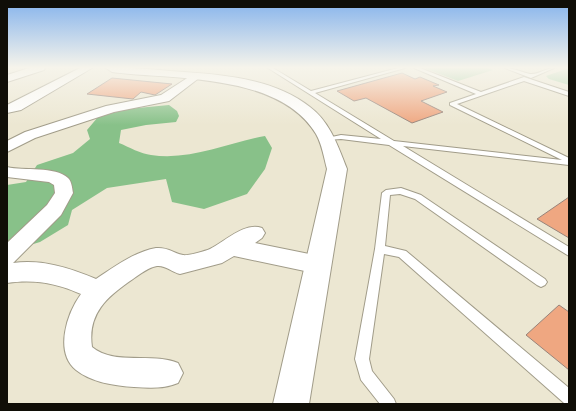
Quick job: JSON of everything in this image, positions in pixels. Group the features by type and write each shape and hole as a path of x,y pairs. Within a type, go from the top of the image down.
{"street":[{"path":"7,109 16,107 52,87"},
{"path":"7,147 27,137 117,107 165,98 180,87"},
{"path":"256,87 278,94 298,104 315,118 329,139 334,151 337,169 291,404"},
{"path":"7,163 27,137"},
{"path":"7,172 15,175 41,174 56,178 62,182 64,193 54,210 7,256"},
{"path":"168,374 123,371 103,367 86,360 79,351 78,338 84,311 98,291 138,264 156,257 169,258 180,265 214,258 255,233"},
{"path":"233,247 319,265"},
{"path":"7,273 31,270 57,274 98,291"}],"lane":[{"path":"301,87 569,252"},
{"path":"310,93 332,87"},
{"path":"464,87 481,94"},
{"path":"501,87 452,104 569,162"},
{"path":"549,87 569,94"},
{"path":"329,139 342,137 569,162"},
{"path":"389,404 366,375 362,359 380,249 385,196 390,191 402,191 418,196 541,282"},
{"path":"380,249 402,254 569,398"}],"green space":[{"path":"169,105 177,111 179,116 176,122 146,125 121,130 119,143 147,154 180,156 265,136 272,148 265,169 247,194 204,209 172,202 166,179 107,188 72,210 68,225 40,242 7,252 7,185 26,182 37,165 73,153 90,139 87,130 98,117 127,109"}],"building":[{"path":"98,87 167,87 155,95 141,92 133,99 87,94"},
{"path":"351,87 436,87 447,92 421,101 443,112 412,123 366,98 354,101 337,91"},
{"path":"569,197 569,238 537,219"},
{"path":"559,305 569,312 569,370 526,335"}]}
